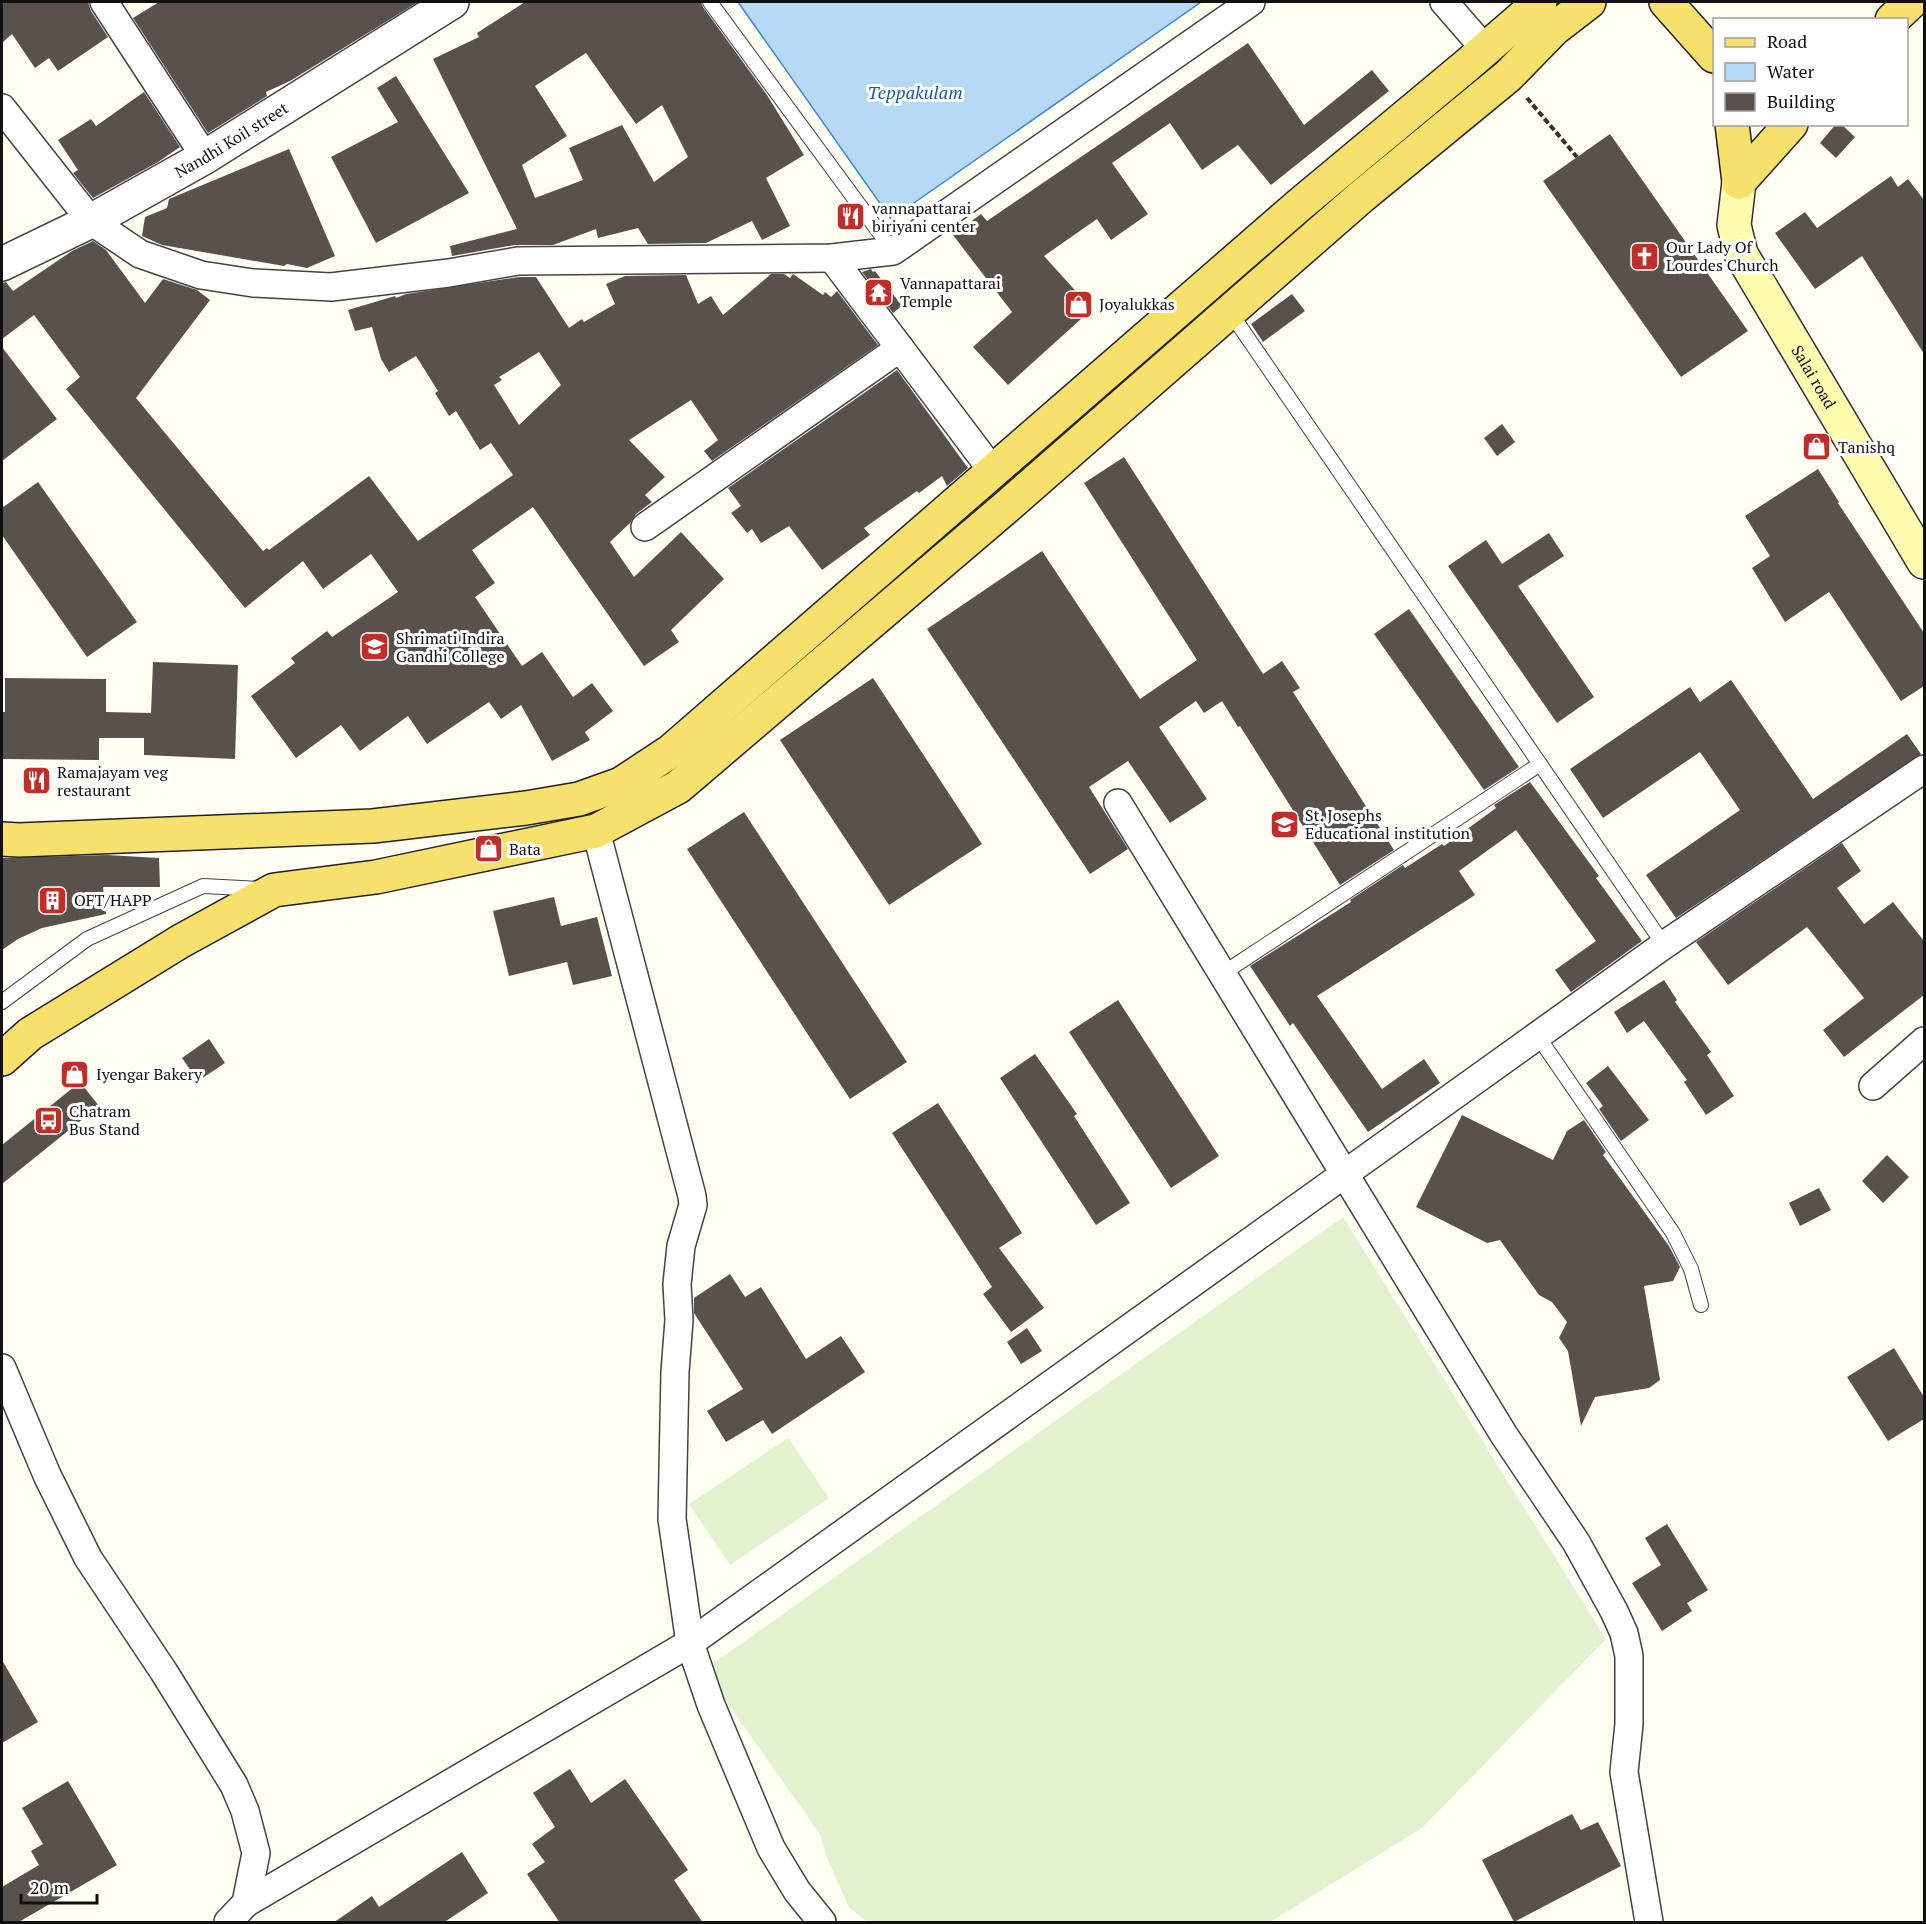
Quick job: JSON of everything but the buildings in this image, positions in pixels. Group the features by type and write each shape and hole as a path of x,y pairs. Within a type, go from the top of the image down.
{"main road":[{"path":"2,839 373,826 526,808 579,799 621,784 671,751 1298,206 1540,2"},
{"path":"2,1059 30,1034 181,941 274,890 376,877 596,831 678,787 1004,509 1362,196 1508,76 1554,30 1589,2"},
{"path":"1666,2 1713,55"},
{"path":"1894,18 1911,2"},
{"path":"1732,126 1739,182"},
{"path":"1739,182 1789,126"},
{"name":"Salai road","path":"1739,182 1734,225 1741,254 1924,561"},
{"path":"373,826 376,877"}],"street":[{"path":"104,2 205,157"},
{"name":"Nandhi Koil street","path":"2,264 91,221 205,157 452,2"},
{"path":"2,108 91,221 140,254 201,275 253,283 331,287 449,273 518,261 832,258 893,251 1251,2"},
{"path":"1444,2 1484,48"},
{"path":"832,258 992,470"},
{"path":"645,527 900,348"},
{"path":"237,1913 690,1643 1664,945 1924,769"},
{"path":"1118,803 1504,1435 1576,1542 1624,1633 1629,1656 1629,1724 1624,1772 1649,1923"},
{"path":"596,831 692,1196 693,1205 681,1246 677,1284 679,1320 675,1372 672,1520 690,1643 711,1705 771,1848 797,1891 822,1923"},
{"path":"1873,1086 1924,1041"},
{"path":"2,1368 46,1475 88,1558 164,1672 234,1785 245,1811 256,1853 237,1913"}],"lane":[{"path":"710,2 893,251"},
{"path":"1230,312 1664,945"},
{"path":"1222,974 1540,764"},
{"path":"2,1002 87,939 203,886 274,890"},
{"path":"1537,1035 1673,1233 1691,1269 1701,1305"}],"path":[{"path":"1508,76 1577,157"}],"green space":[{"path":"1343,1217 1606,1639 1422,1828 1270,1922 867,1922 849,1907 827,1858 820,1834 704,1670"},
{"path":"788,1438 829,1498 730,1565 689,1504"}],"water":[{"name":"Teppakulam","path":"738,2 1201,2 891,219"}],"place":[{"name":"vannapattarai biriyani center","path":"851,217"},
{"name":"Our Lady Of Lourdes Church","path":"1645,256"},
{"name":"Vannapattarai Temple","path":"879,292"},
{"name":"Joyalukkas","path":"1078,304"},
{"name":"Tanishq","path":"1817,447"},
{"name":"Shrimati Indira Gandhi College","path":"375,647"},
{"name":"Ramajayam veg restaurant","path":"36,781"},
{"name":"St. Josephs Educational institution","path":"1284,824"},
{"name":"Bata","path":"488,849"},
{"name":"OFT/HAPP","path":"53,900"},
{"name":"Iyengar Bakery","path":"75,1074"},
{"name":"Chatram Bus Stand","path":"48,1120"}]}
